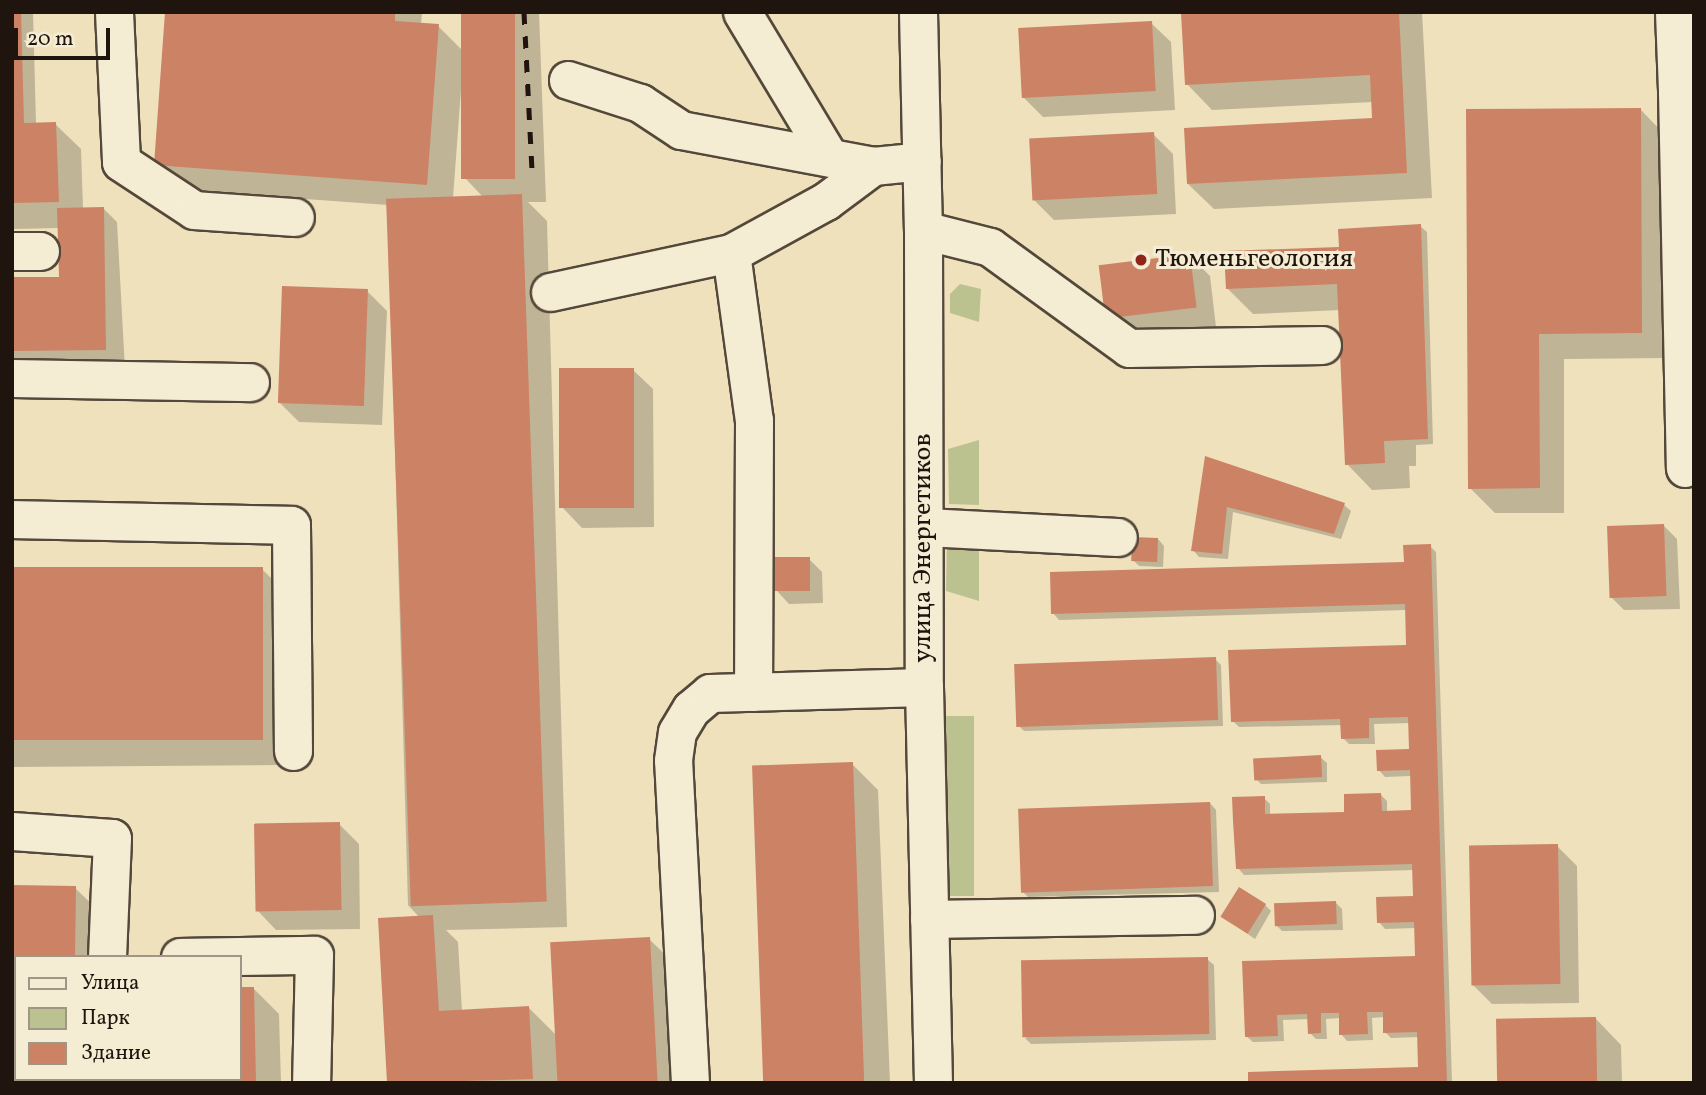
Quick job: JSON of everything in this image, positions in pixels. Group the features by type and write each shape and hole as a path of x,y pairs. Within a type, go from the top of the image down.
{"street":[{"path":"114,12 121,162 194,210 295,217"},
{"path":"742,12 829,157"},
{"name":"улица Энергетиков","path":"918,12 923,230 924,687 933,1083"},
{"path":"1674,12 1685,91 1685,468"},
{"path":"568,80 630,99 681,130 873,166 922,161"},
{"path":"550,292 731,253 826,201 873,166"},
{"path":"923,230 990,247 1129,348 1322,345"},
{"path":"731,253 754,420 753,692"},
{"path":"12,378 250,382"},
{"path":"12,519 291,525 293,751"},
{"path":"925,527 1118,537"},
{"path":"690,1083 673,761 677,732 691,709 710,693 924,687"},
{"path":"12,831 112,838 107,955"},
{"path":"929,919 1195,915"},
{"path":"242,956 314,955 311,1083"}],"green space":[{"path":"960,284 981,289 979,322 950,313 950,294"},
{"path":"979,440 979,505 949,504 948,449"},
{"path":"947,537 979,537 979,601 946,591"},
{"path":"941,716 974,716 974,896 941,896"}],"building":[{"path":"12,12 21,12 24,123 56,122 59,202 12,203"},
{"path":"165,12 395,12 395,21 439,24 427,185 154,165"},
{"path":"461,12 515,12 515,179 461,179"},
{"path":"1399,12 1407,173 1187,184 1184,128 1372,118 1370,75 1185,85 1181,13"},
{"path":"1152,21 1156,91 1022,98 1018,28"},
{"path":"1641,108 1642,333 1539,334 1540,488 1468,489 1466,109"},
{"path":"1154,132 1157,194 1032,200 1029,139"},
{"path":"522,194 547,902 411,906 386,199"},
{"path":"104,207 106,350 12,351 12,277 59,277 57,208"},
{"path":"1421,224 1428,439 1384,441 1385,463 1345,465 1337,284 1226,289 1224,251 1339,247 1338,229"},
{"path":"1190,254 1197,308 1105,319 1099,265"},
{"path":"282,286 368,289 364,406 278,403"},
{"path":"559,368 634,368 634,508 559,508"},
{"path":"1205,456 1345,503 1334,534 1227,507 1222,554 1191,551"},
{"path":"1664,524 1667,596 1610,598 1607,526"},
{"path":"1132,537 1158,538 1157,562 1131,561"},
{"path":"1431,544 1447,1083 1248,1083 1248,1072 1418,1067 1417,1032 1383,1033 1383,1012 1367,1012 1368,1034 1339,1035 1339,1013 1321,1013 1321,1033 1308,1034 1307,1014 1277,1015 1278,1036 1245,1037 1242,961 1415,956 1414,922 1377,923 1376,897 1413,896 1412,864 1236,869 1232,797 1265,796 1265,814 1344,812 1344,794 1381,793 1382,811 1411,810 1410,770 1377,771 1376,750 1409,749 1408,717 1369,718 1369,738 1341,739 1340,719 1231,722 1228,650 1406,645 1405,604 1051,614 1050,572 1404,562 1403,545"},
{"path":"774,557 810,557 810,591 774,591"},
{"path":"12,567 263,567 263,740 12,740"},
{"path":"1216,657 1218,720 1016,727 1014,664"},
{"path":"1321,755 1322,777 1254,781 1253,759"},
{"path":"853,762 864,1083 763,1083 752,766"},
{"path":"1210,802 1213,886 1021,893 1018,809"},
{"path":"340,822 342,910 256,911 254,824"},
{"path":"1558,844 1560,984 1471,986 1469,846"},
{"path":"12,885 76,886 75,955 14,955 12,969"},
{"path":"1239,887 1266,904 1248,934 1220,917"},
{"path":"1336,901 1337,924 1275,926 1274,903"},
{"path":"433,915 439,1011 529,1006 533,1079 387,1083 378,918"},
{"path":"650,937 658,1083 558,1083 550,942"},
{"path":"1208,957 1209,1034 1022,1037 1021,960"},
{"path":"242,987 254,987 256,1083 190,1083 242,1081"},
{"path":"1596,1017 1597,1083 1497,1083 1496,1019"},
{"path":"12,1028 14,1081 155,1081 155,1083 12,1083"}],"railway":[{"path":"524,12 532,170"}],"place":[{"name":"Тюменьгеология","path":"1141,260"}]}
